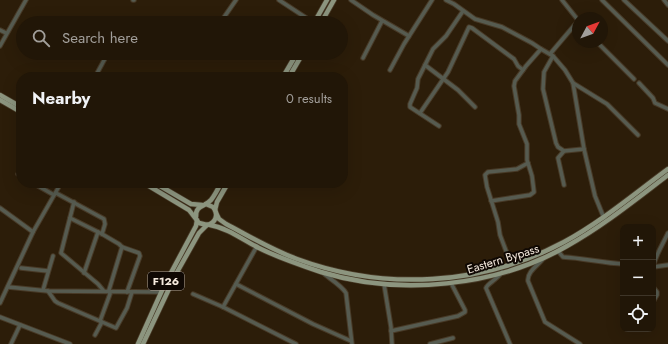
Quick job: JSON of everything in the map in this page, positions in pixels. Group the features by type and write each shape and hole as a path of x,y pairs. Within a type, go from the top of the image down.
{"main road":[{"path":"318,16 327,0"},
{"path":"325,16 334,0"},
{"path":"290,71 294,60"},
{"path":"290,71 298,60"},
{"path":"0,95 16,104"},
{"path":"0,100 16,109"},
{"name":"Eastern Bypass","path":"209,225 221,227 295,264 323,273 357,281 384,284 417,285 451,283 472,280 502,272 558,251 589,233 668,169"},
{"name":"Eastern Bypass","path":"216,212 221,221 272,249 324,268 352,275 397,280 442,279 485,272 543,252 605,219 668,177"},
{"path":"152,188 189,210 201,224 209,225"},
{"path":"164,188 191,204 213,207 216,212"},
{"name":"F126","path":"143,344 161,292 194,231 196,210 212,199 218,188"},
{"name":"F126","path":"138,344 199,234 215,220 217,202 225,188"}],"street":[{"path":"16,16 26,0"},
{"path":"225,16 236,0"},
{"path":"279,0 303,16"},
{"path":"351,0 382,21 409,36"},
{"path":"390,70 409,36 432,0"},
{"path":"446,0 475,19 495,24 515,33 551,55 565,70 573,83 584,149 595,196 605,219"},
{"path":"562,0 572,13"},
{"path":"602,0 668,65"},
{"path":"624,0 668,41"},
{"path":"664,0 668,5"},
{"path":"439,126 410,106 417,88 418,79 425,65 436,46 446,36 463,11"},
{"path":"0,46 16,16"},
{"path":"363,58 382,21"},
{"path":"420,113 448,72 469,27 514,59 518,66 523,70"},
{"path":"564,152 556,143 543,89 544,72 551,55 572,29"},
{"path":"0,30 6,33"},
{"path":"602,48 634,80"},
{"path":"491,201 530,195 533,193 534,184 528,162 527,144 519,124 514,86 515,81 523,70 541,49"},
{"path":"98,72 104,60"},
{"path":"425,65 458,90 475,107"},
{"path":"573,83 607,104 638,135"},
{"path":"639,83 653,98 655,103 668,109"},
{"path":"564,185 558,158 564,152 584,149"},
{"path":"511,264 500,235 498,222 487,187 486,174 488,172 517,168 528,162"},
{"path":"43,188 74,202 104,219 105,224 102,234"},
{"path":"0,302 33,232 58,188"},
{"path":"74,202 61,253 103,290"},
{"path":"0,208 33,232"},
{"path":"70,218 102,234 122,247 140,254 127,292"},
{"path":"84,273 98,232"},
{"path":"655,260 656,255 663,246 668,232"},
{"path":"223,307 257,246"},
{"path":"95,335 110,294 109,290 122,247"},
{"path":"558,251 563,256 620,264"},
{"path":"43,290 53,256"},
{"path":"545,257 529,274 528,281 545,322 580,344"},
{"path":"656,267 668,265"},
{"path":"21,268 48,271"},
{"path":"502,272 499,277 487,285 486,288 510,344"},
{"path":"323,273 342,287 346,293 352,342"},
{"path":"391,331 458,316 465,312 466,310 451,283"},
{"path":"236,284 313,324 352,342"},
{"path":"384,284 392,344"},
{"path":"8,287 48,291 109,290 127,292 161,292"},
{"path":"48,291 58,303 115,328 117,328 127,308 132,292"},
{"path":"193,294 223,307 296,344"},
{"path":"0,317 70,344"},
{"path":"11,344 20,325"},
{"path":"430,344 453,338"}]}
